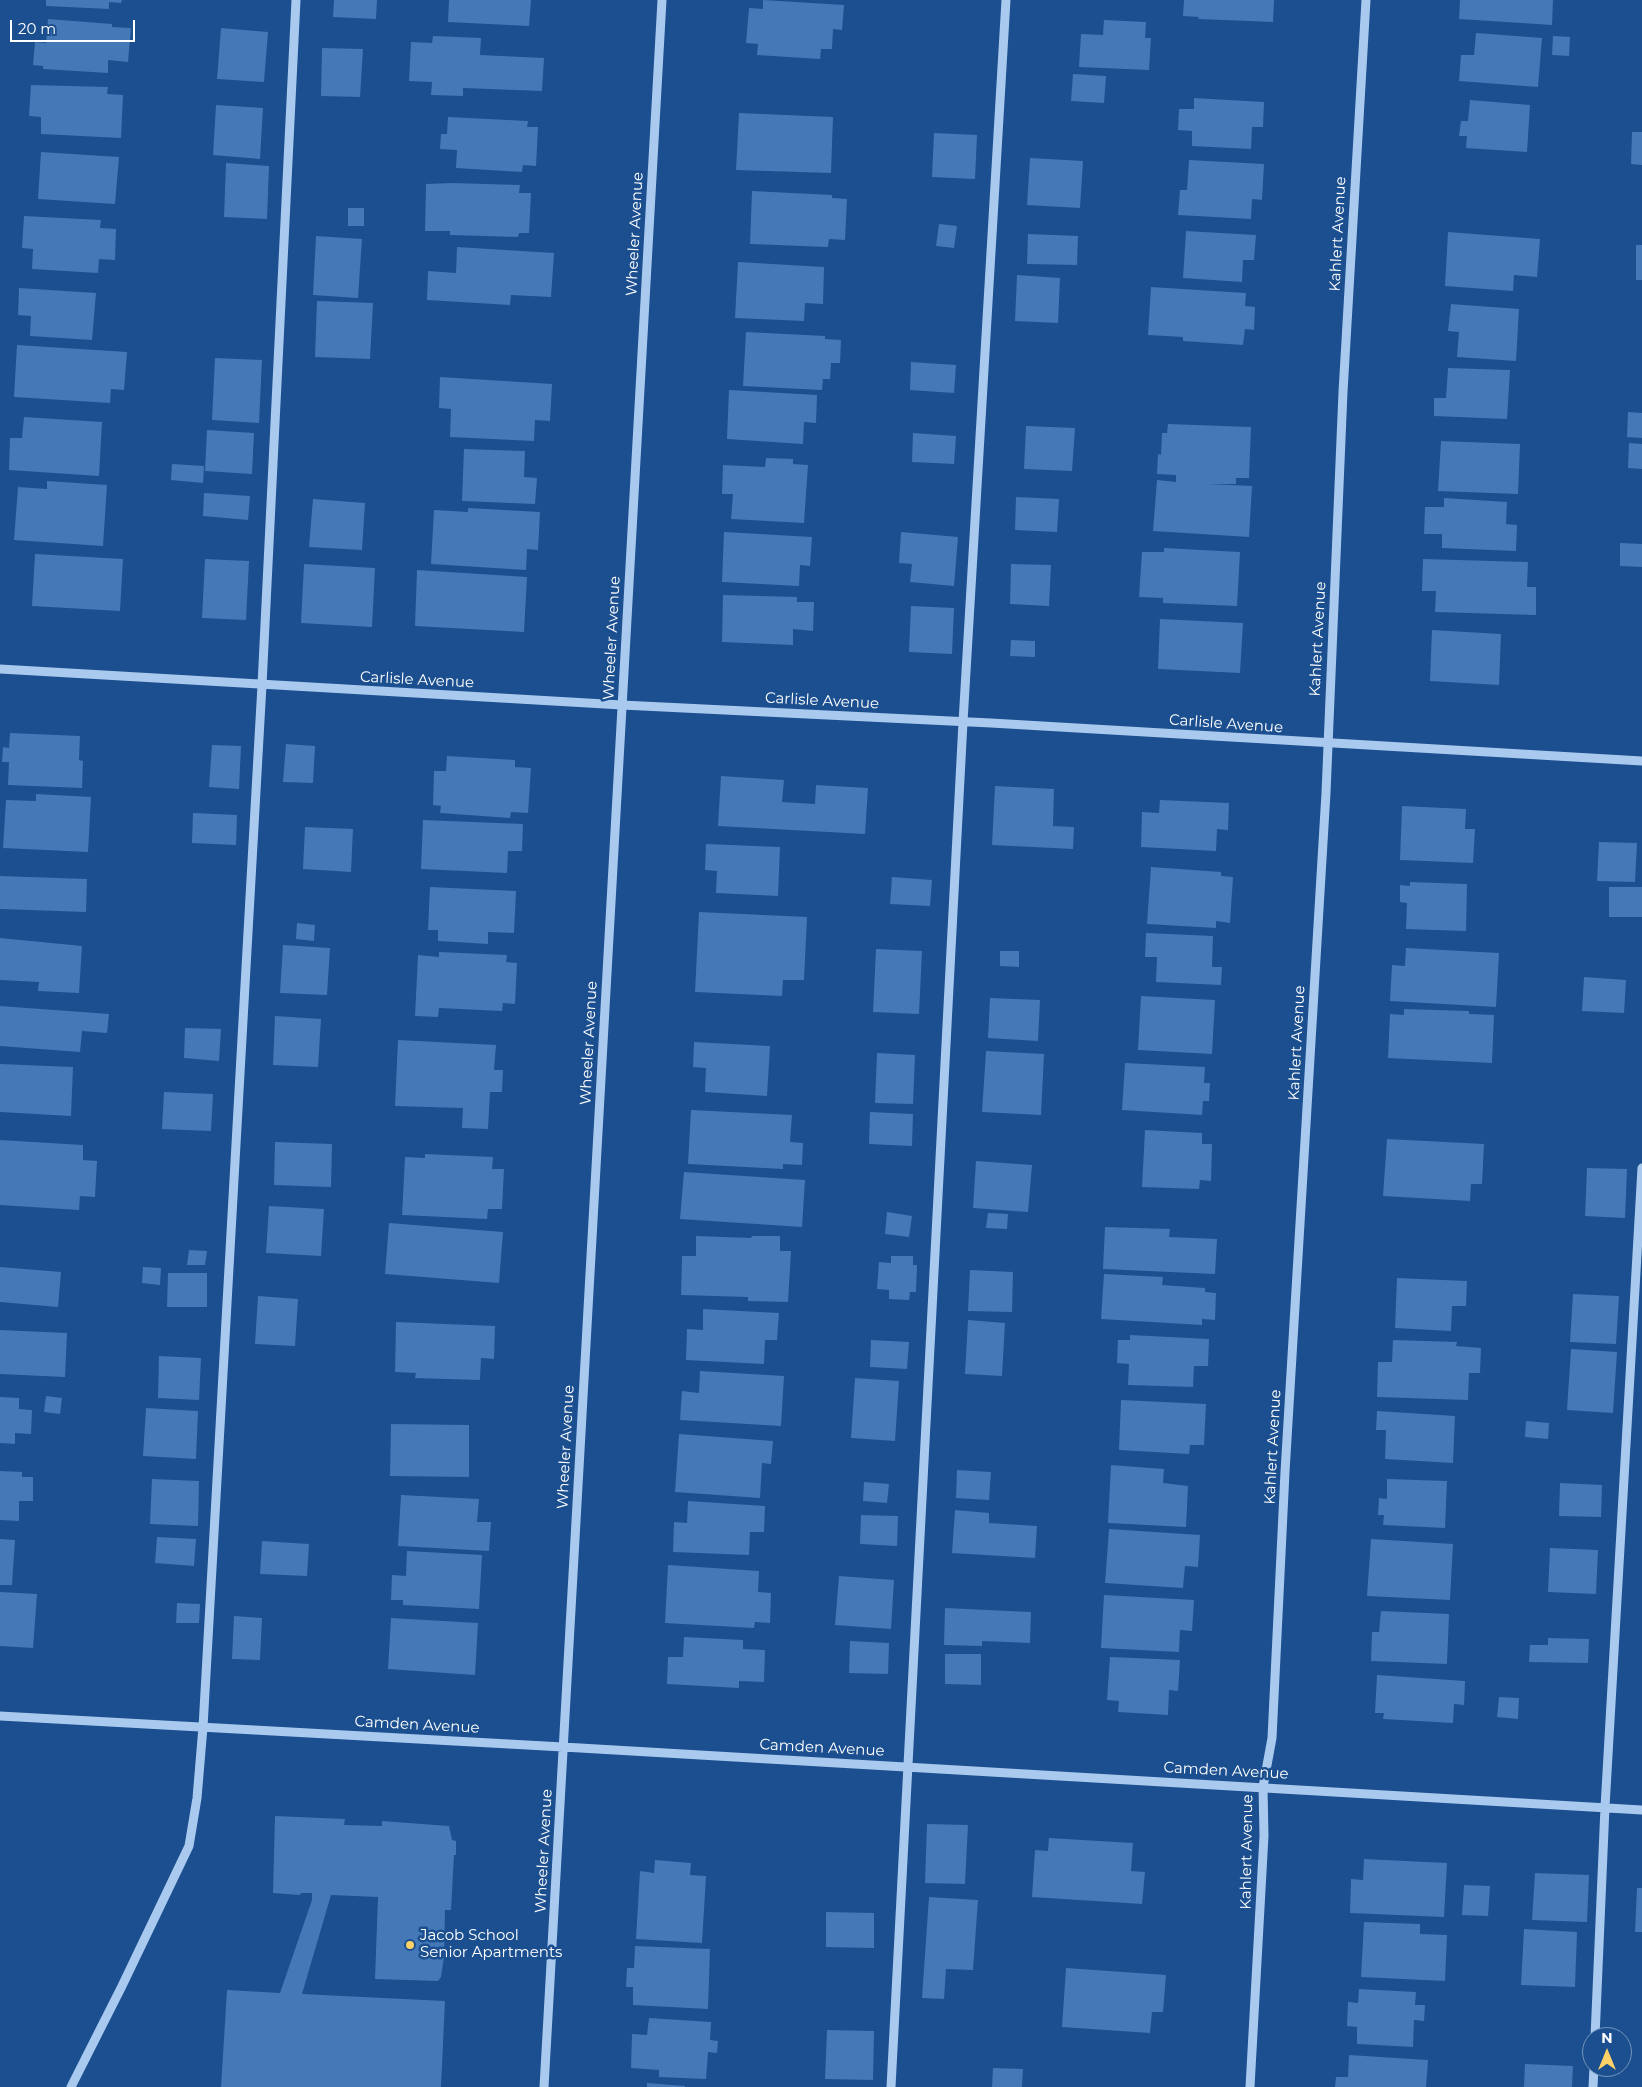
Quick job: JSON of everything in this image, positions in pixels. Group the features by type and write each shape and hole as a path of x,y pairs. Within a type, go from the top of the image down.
{"street":[{"path":"71,2087 189,1846 197,1798 203,1727 262,685 296,0"},
{"name":"Wheeler Avenue","path":"544,2087 662,0"},
{"path":"891,2087 963,722 1006,0"},
{"name":"Kahlert Avenue","path":"1250,2087 1264,1836 1263,1787 1272,1738 1286,1452 1326,793 1343,392 1366,0"},
{"name":"Carlisle Avenue","path":"0,669 1642,761"},
{"path":"1595,2027 1604,1808 1642,1168"},
{"name":"Camden Avenue","path":"0,1716 563,1746 1642,1810"}],"building":[{"path":"46,0 122,0 121,3 109,2 109,9 46,6"},
{"path":"334,0 377,0 376,19 333,17"},
{"path":"449,0 531,0 529,26 448,22"},
{"path":"763,0 844,5 842,30 833,29 832,49 821,49 820,59 757,55 758,44 746,43 749,8 763,9"},
{"path":"1184,0 1274,0 1273,22 1198,19 1199,17 1183,16"},
{"path":"1460,0 1553,0 1552,25 1459,19"},
{"path":"48,19 112,24 112,27 131,28 128,62 108,60 108,73 43,69 43,66 33,65 35,42 46,43"},
{"path":"1104,20 1146,22 1145,38 1151,38 1149,70 1079,67 1081,34 1103,35"},
{"path":"221,28 268,32 264,82 217,79"},
{"path":"1476,33 1542,38 1538,87 1459,81 1461,55 1474,55"},
{"path":"433,36 481,38 480,55 544,58 542,91 463,88 463,96 431,95 432,82 409,81 411,42 432,43"},
{"path":"1553,36 1570,37 1569,56 1552,55"},
{"path":"322,48 363,49 360,97 321,96"},
{"path":"1073,74 1106,76 1104,103 1071,101"},
{"path":"31,85 108,87 107,94 123,95 121,138 41,134 41,117 29,116"},
{"path":"1194,98 1264,102 1263,127 1252,127 1251,149 1192,146 1192,131 1178,130 1179,109 1194,109"},
{"path":"1470,100 1530,105 1527,152 1466,148 1467,136 1459,136 1461,121 1468,121"},
{"path":"216,105 263,108 260,159 213,155"},
{"path":"739,113 833,117 831,173 736,170"},
{"path":"448,117 528,121 527,127 538,127 536,166 523,165 522,172 456,168 457,150 440,149 441,134 447,134"},
{"path":"1632,132 1642,132 1642,165 1631,164"},
{"path":"934,133 977,135 975,179 932,177"},
{"path":"41,152 119,157 115,204 38,199"},
{"path":"1030,158 1083,161 1080,208 1027,205"},
{"path":"1189,160 1264,164 1262,200 1252,199 1251,219 1178,215 1180,190 1187,190"},
{"path":"226,163 269,166 267,219 224,217"},
{"path":"426,184 520,185 519,193 531,193 529,233 519,233 518,237 450,235 450,231 425,231"},
{"path":"752,191 832,195 832,198 847,199 845,240 829,239 828,247 750,244"},
{"path":"348,208 364,208 364,226 348,226"},
{"path":"24,216 101,220 100,228 116,229 115,260 99,259 98,273 32,269 33,249 22,248"},
{"path":"939,224 957,226 954,248 936,246"},
{"path":"1186,231 1256,235 1254,260 1243,260 1242,282 1183,278"},
{"path":"1448,232 1540,239 1537,277 1514,275 1513,291 1445,286"},
{"path":"1028,234 1078,236 1077,265 1027,264"},
{"path":"316,236 362,239 358,298 313,295"},
{"path":"1636,245 1642,245 1642,280 1636,280"},
{"path":"457,247 554,253 551,297 511,295 510,305 427,300 428,271 456,273"},
{"path":"738,262 824,267 823,304 805,303 804,321 735,318"},
{"path":"1017,275 1060,278 1058,323 1015,321"},
{"path":"1151,287 1246,293 1245,306 1255,307 1254,330 1245,329 1243,345 1183,341 1183,337 1148,335"},
{"path":"19,288 96,293 92,340 30,336 31,316 18,315"},
{"path":"317,301 373,303 370,359 315,357"},
{"path":"1451,304 1519,309 1516,361 1457,357 1459,332 1448,331"},
{"path":"746,332 825,336 825,339 841,340 840,363 831,363 830,379 823,379 822,390 743,386"},
{"path":"17,345 127,352 124,390 111,389 110,403 14,397"},
{"path":"215,358 262,360 259,423 212,420"},
{"path":"911,362 956,365 954,393 910,390"},
{"path":"1448,368 1510,370 1507,419 1434,416 1434,398 1446,398"},
{"path":"440,377 552,384 550,421 535,420 534,441 450,437 451,409 439,408"},
{"path":"729,390 817,395 816,423 804,422 803,444 727,439"},
{"path":"1628,412 1642,413 1642,438 1627,437"},
{"path":"24,417 102,422 99,476 9,470 10,438 22,438"},
{"path":"1168,424 1251,427 1249,478 1236,478 1236,484 1208,484 1252,486 1249,537 1153,531 1157,480 1176,482 1176,475 1157,474 1158,454 1161,455 1162,433 1167,433"},
{"path":"1026,426 1075,428 1072,471 1024,469"},
{"path":"207,430 254,433 252,474 205,471"},
{"path":"913,433 956,436 954,464 912,462"},
{"path":"1441,441 1520,444 1518,494 1438,491"},
{"path":"1629,443 1642,444 1642,469 1628,468"},
{"path":"464,449 525,451 524,477 537,478 535,504 462,501"},
{"path":"766,458 793,459 793,464 808,465 804,523 731,519 733,494 722,494 723,465 765,467"},
{"path":"172,464 204,466 203,483 171,480"},
{"path":"47,481 107,485 103,546 14,540 18,487 47,489"},
{"path":"204,493 250,496 248,520 203,516"},
{"path":"1016,497 1059,499 1057,532 1015,530"},
{"path":"1444,498 1507,502 1506,524 1517,525 1516,551 1442,548 1442,534 1424,534 1425,507 1444,507"},
{"path":"313,499 365,503 362,550 309,547"},
{"path":"468,508 540,512 538,550 527,549 526,570 431,564 434,510 468,512"},
{"path":"724,532 812,537 810,566 800,565 799,586 722,582"},
{"path":"901,532 958,537 954,586 910,582 912,564 899,563"},
{"path":"1620,543 1642,544 1642,567 1620,566"},
{"path":"1164,548 1240,552 1237,606 1163,603 1163,598 1139,597 1142,552 1164,552"},
{"path":"35,554 123,559 120,611 32,606"},
{"path":"205,559 249,561 246,620 202,618"},
{"path":"1423,559 1528,562 1527,587 1536,587 1536,615 1435,612 1436,591 1422,591"},
{"path":"304,564 375,568 372,627 301,623"},
{"path":"1011,564 1051,565 1049,606 1010,604"},
{"path":"417,570 527,577 524,632 415,626"},
{"path":"723,595 797,597 797,602 814,602 813,631 793,629 793,645 722,642"},
{"path":"911,606 954,608 952,654 909,652"},
{"path":"1160,619 1243,623 1240,673 1158,669"},
{"path":"1432,630 1501,634 1499,685 1430,681"},
{"path":"1011,640 1035,641 1035,657 1010,656"},
{"path":"10,733 80,736 79,760 83,761 82,788 8,785 9,762 2,762 3,747 9,748"},
{"path":"286,744 315,746 313,783 283,782"},
{"path":"212,745 241,746 239,789 209,787"},
{"path":"447,756 515,760 515,767 531,768 528,813 511,812 510,818 440,813 441,806 433,805 434,771 446,771"},
{"path":"721,776 784,780 782,802 815,804 816,785 868,788 865,834 718,826"},
{"path":"995,786 1054,789 1053,826 1074,827 1073,849 992,845"},
{"path":"36,794 91,797 88,852 3,848 6,800 36,801"},
{"path":"1160,800 1229,803 1228,830 1217,829 1216,851 1141,847 1142,812 1159,813"},
{"path":"1402,806 1466,809 1465,829 1475,829 1473,863 1400,860"},
{"path":"193,813 237,815 236,845 192,843"},
{"path":"423,820 523,824 522,851 508,851 507,873 421,869"},
{"path":"305,827 353,829 351,872 303,869"},
{"path":"1599,842 1637,843 1635,882 1597,881"},
{"path":"706,844 780,847 778,896 716,893 717,871 705,870"},
{"path":"1151,867 1221,872 1221,876 1233,877 1230,923 1216,921 1216,928 1147,924"},
{"path":"0,876 87,879 86,912 0,909"},
{"path":"892,877 932,880 930,906 890,904"},
{"path":"1410,882 1467,884 1466,931 1406,929 1407,903 1400,902 1400,885 1410,886"},
{"path":"430,887 516,891 514,933 488,932 488,944 438,941 438,930 428,930"},
{"path":"1609,887 1642,887 1642,917 1609,917"},
{"path":"699,912 807,917 804,980 783,980 782,996 695,992"},
{"path":"297,923 315,925 314,941 296,939"},
{"path":"1146,933 1213,936 1212,967 1222,967 1221,985 1156,982 1157,957 1145,957"},
{"path":"0,938 82,946 79,993 38,991 39,982 0,980"},
{"path":"283,945 330,948 327,995 280,993"},
{"path":"1406,948 1499,953 1496,1007 1390,1001 1392,965 1405,966"},
{"path":"876,949 922,951 919,1014 873,1012"},
{"path":"1000,951 1019,951 1019,967 1000,966"},
{"path":"439,952 507,955 506,962 517,963 515,1004 503,1003 502,1011 439,1008 438,1017 415,1016 418,955 439,957"},
{"path":"1584,977 1626,980 1624,1013 1582,1011"},
{"path":"1141,996 1215,1000 1212,1054 1138,1050"},
{"path":"990,998 1040,1000 1038,1041 988,1038"},
{"path":"0,1006 109,1014 107,1033 82,1031 80,1052 0,1046"},
{"path":"1404,1009 1469,1011 1469,1014 1494,1015 1492,1063 1388,1058 1390,1014 1404,1015"},
{"path":"275,1016 321,1019 318,1067 273,1065"},
{"path":"185,1028 221,1029 219,1061 184,1058"},
{"path":"398,1040 496,1045 494,1070 503,1070 502,1092 490,1092 488,1129 462,1128 463,1108 395,1106"},
{"path":"694,1042 770,1046 767,1096 705,1092 706,1068 693,1067"},
{"path":"986,1051 1044,1054 1041,1115 982,1112"},
{"path":"877,1053 915,1055 913,1104 875,1103"},
{"path":"1125,1063 1205,1067 1204,1083 1210,1083 1209,1101 1203,1101 1202,1115 1122,1110"},
{"path":"0,1064 73,1067 71,1116 0,1112"},
{"path":"164,1092 213,1094 211,1131 162,1129"},
{"path":"691,1110 792,1115 790,1142 803,1143 802,1165 783,1164 783,1169 688,1164"},
{"path":"870,1112 913,1114 912,1146 869,1144"},
{"path":"1145,1130 1202,1133 1202,1144 1212,1144 1211,1181 1200,1180 1199,1189 1142,1187"},
{"path":"1387,1139 1484,1144 1482,1184 1471,1184 1470,1201 1383,1196"},
{"path":"0,1140 83,1145 83,1160 97,1161 95,1197 80,1196 79,1210 0,1205"},
{"path":"275,1142 332,1144 331,1187 274,1185"},
{"path":"425,1154 493,1157 492,1169 504,1169 502,1209 488,1209 487,1219 402,1215 405,1157 425,1158"},
{"path":"976,1161 1032,1165 1028,1212 973,1208"},
{"path":"1587,1168 1627,1169 1625,1218 1585,1216"},
{"path":"684,1172 805,1180 802,1227 680,1219"},
{"path":"269,1206 324,1209 321,1256 266,1253"},
{"path":"887,1212 912,1216 909,1237 885,1234"},
{"path":"988,1213 1008,1214 1007,1229 986,1228"},
{"path":"389,1223 503,1232 499,1283 385,1274"},
{"path":"1105,1227 1170,1229 1169,1237 1217,1239 1215,1274 1103,1269"},
{"path":"696,1236 751,1238 752,1236 780,1236 780,1251 791,1251 788,1302 748,1301 748,1297 681,1295 682,1256 696,1256"},
{"path":"189,1250 207,1251 205,1265 187,1265"},
{"path":"891,1256 913,1256 913,1265 917,1265 916,1292 910,1292 909,1300 889,1299 889,1290 877,1289 879,1262 891,1263"},
{"path":"0,1267 61,1272 58,1307 0,1302"},
{"path":"143,1267 161,1268 160,1285 142,1283"},
{"path":"970,1270 1013,1272 1012,1312 968,1311"},
{"path":"168,1273 207,1273 207,1307 167,1307"},
{"path":"1104,1274 1163,1277 1162,1285 1205,1288 1205,1292 1216,1293 1215,1320 1202,1319 1202,1325 1101,1319"},
{"path":"1397,1278 1467,1281 1466,1306 1452,1306 1451,1331 1395,1328"},
{"path":"1573,1294 1619,1296 1616,1344 1570,1342"},
{"path":"258,1296 298,1299 295,1346 255,1344"},
{"path":"703,1309 779,1313 777,1340 765,1340 764,1364 686,1360 687,1329 703,1330"},
{"path":"968,1320 1005,1323 1002,1376 965,1374"},
{"path":"396,1322 495,1326 494,1359 481,1358 480,1380 415,1378 416,1373 395,1372"},
{"path":"0,1330 67,1333 65,1377 0,1374"},
{"path":"1130,1335 1209,1339 1208,1366 1194,1366 1193,1387 1128,1385 1129,1364 1117,1363 1118,1340 1130,1340"},
{"path":"871,1340 909,1342 907,1369 870,1367"},
{"path":"1393,1340 1457,1342 1456,1346 1481,1348 1480,1373 1469,1373 1468,1400 1377,1397 1378,1362 1392,1362"},
{"path":"1571,1349 1617,1352 1613,1413 1567,1410"},
{"path":"159,1356 201,1358 199,1400 158,1398"},
{"path":"700,1371 784,1376 781,1426 680,1420 682,1391 699,1393"},
{"path":"855,1378 899,1381 895,1441 851,1438"},
{"path":"46,1396 62,1398 60,1414 44,1412"},
{"path":"0,1397 19,1398 19,1409 32,1410 31,1434 15,1433 15,1444 0,1443"},
{"path":"1121,1400 1206,1404 1204,1445 1190,1445 1189,1454 1119,1450"},
{"path":"146,1408 198,1411 196,1459 143,1456"},
{"path":"1377,1411 1455,1416 1453,1463 1385,1459 1386,1430 1376,1430"},
{"path":"1526,1421 1549,1423 1548,1439 1525,1437"},
{"path":"391,1424 469,1425 469,1477 390,1476"},
{"path":"679,1434 773,1441 771,1464 762,1463 760,1498 675,1492"},
{"path":"1111,1465 1164,1469 1163,1483 1188,1486 1186,1527 1108,1523"},
{"path":"957,1470 991,1472 989,1500 956,1498"},
{"path":"0,1471 22,1472 22,1477 33,1477 33,1501 19,1501 19,1521 0,1520"},
{"path":"152,1479 199,1481 198,1526 150,1524"},
{"path":"1387,1479 1447,1481 1445,1528 1383,1525 1384,1515 1378,1515 1379,1498 1387,1499"},
{"path":"864,1482 889,1484 887,1503 863,1501"},
{"path":"1560,1483 1602,1485 1601,1517 1559,1516"},
{"path":"401,1495 479,1499 477,1522 491,1522 489,1551 398,1546"},
{"path":"688,1501 765,1506 764,1532 750,1532 749,1555 673,1552 674,1522 687,1523"},
{"path":"955,1510 989,1513 989,1523 1037,1526 1035,1558 952,1553"},
{"path":"861,1515 898,1516 897,1546 860,1544"},
{"path":"1109,1529 1200,1535 1198,1567 1185,1566 1183,1588 1105,1583"},
{"path":"157,1537 196,1539 194,1566 155,1563"},
{"path":"0,1539 15,1540 12,1585 0,1585"},
{"path":"1371,1539 1453,1544 1450,1600 1367,1596"},
{"path":"262,1541 309,1544 307,1576 260,1574"},
{"path":"1550,1548 1598,1550 1596,1594 1548,1592"},
{"path":"407,1551 482,1555 479,1609 403,1605 403,1600 391,1600 392,1575 406,1576"},
{"path":"668,1565 759,1571 758,1592 771,1593 770,1623 755,1622 754,1628 665,1623"},
{"path":"839,1576 894,1580 891,1629 835,1625"},
{"path":"0,1592 37,1594 33,1648 0,1646"},
{"path":"1104,1595 1194,1600 1192,1631 1180,1630 1179,1652 1101,1648"},
{"path":"177,1603 200,1604 199,1623 176,1623"},
{"path":"945,1608 1031,1612 1030,1643 982,1641 982,1646 944,1645"},
{"path":"1381,1611 1449,1614 1447,1664 1371,1661 1372,1632 1379,1632"},
{"path":"234,1616 262,1618 260,1660 232,1659"},
{"path":"391,1618 478,1623 475,1675 388,1669"},
{"path":"684,1637 743,1640 743,1649 765,1650 764,1682 739,1681 739,1688 667,1684 668,1657 683,1657"},
{"path":"1548,1638 1589,1639 1588,1663 1529,1662 1530,1645 1548,1645"},
{"path":"850,1641 889,1643 888,1674 849,1673"},
{"path":"945,1654 981,1654 981,1685 945,1684"},
{"path":"1110,1657 1180,1660 1178,1691 1169,1690 1168,1715 1118,1712 1119,1701 1107,1700"},
{"path":"1377,1675 1465,1681 1464,1705 1454,1704 1453,1723 1383,1719 1384,1713 1375,1713"},
{"path":"1499,1697 1519,1698 1518,1719 1497,1717"},
{"name":"Jacob School Senior Apartments","path":"275,1816 345,1819 344,1825 382,1826 382,1821 449,1826 452,1840 456,1841 456,1855 454,1855 451,1910 445,1910 444,1957 441,1977 438,1981 375,1979 378,1897 331,1895 302,1994 445,2001 441,2087 221,2087 227,1990 280,1993 312,1900 312,1893 301,1893 300,1895 273,1893"},
{"path":"927,1824 968,1825 965,1884 925,1883"},
{"path":"1049,1838 1133,1843 1131,1871 1145,1872 1142,1904 1032,1897 1035,1850 1048,1851"},
{"path":"1364,1859 1447,1863 1444,1917 1350,1913 1351,1879 1363,1880"},
{"path":"655,1860 691,1863 690,1875 706,1876 702,1943 636,1939 640,1871 654,1873"},
{"path":"1535,1873 1589,1875 1587,1922 1532,1920"},
{"path":"1464,1885 1490,1886 1488,1916 1462,1915"},
{"path":"1637,1888 1642,1888 1642,1932 1635,1932"},
{"path":"929,1897 978,1900 973,1970 946,1969 944,1999 922,1998"},
{"path":"826,1912 874,1913 874,1948 826,1947"},
{"path":"1364,1922 1420,1924 1420,1934 1447,1935 1445,1981 1361,1977"},
{"path":"1524,1929 1577,1932 1575,1987 1521,1985"},
{"path":"635,1946 710,1949 708,2009 633,2005 633,1987 626,1987 627,1968 634,1968"},
{"path":"1066,1968 1166,1975 1163,2012 1152,2012 1150,2033 1062,2027"},
{"path":"1359,1989 1416,1992 1415,2005 1425,2005 1424,2021 1414,2020 1413,2047 1357,2044 1357,2027 1347,2026 1348,2002 1358,2003"},
{"path":"649,2018 711,2022 710,2040 718,2041 717,2053 708,2052 706,2079 659,2077 659,2070 631,2068 632,2034 647,2035"},
{"path":"827,2030 874,2031 873,2080 825,2079"},
{"path":"1349,2055 1428,2060 1426,2087 1335,2087 1336,2077 1348,2077"},
{"path":"1525,2064 1573,2066 1572,2087 1524,2087"},
{"path":"993,2068 1023,2069 1022,2087 992,2087"},
{"path":"647,2083 685,2086 685,2087 647,2087"}],"place":[{"name":"Jacob School Senior Apartments","path":"410,1945"}]}
